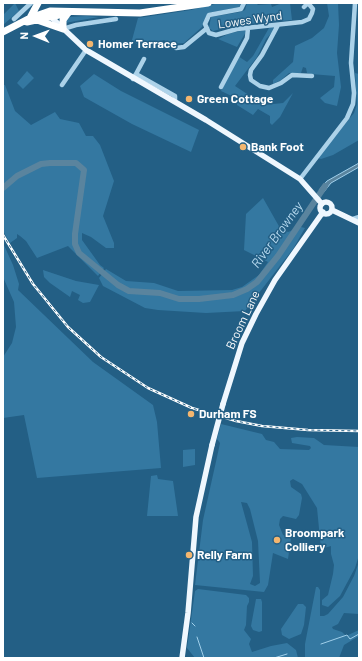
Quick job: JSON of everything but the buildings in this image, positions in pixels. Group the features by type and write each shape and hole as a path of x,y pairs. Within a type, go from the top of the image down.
{"highway":[{"path":"34,19 38,3"},
{"path":"42,3 51,14"},
{"path":"46,3 51,14"},
{"path":"3,32 22,23 51,14 76,11 140,13 208,3"},
{"path":"51,14 76,11"},
{"path":"34,19 63,29 63,20 68,13"}],"main road":[{"path":"51,14 63,29 86,50 135,77 300,179 313,191 322,204 321,209 323,212 328,213 332,210 356,218 359,223"},
{"path":"322,204 327,202 330,203 332,210"},
{"name":"Broom Lane","path":"182,658 188,614 196,517 212,445 242,343 275,280 323,212"}],"street":[{"path":"14,19 31,3"},
{"name":"Lowes Wynd","path":"244,3 241,9 209,15 205,24 206,29 216,35 248,28 291,24 309,19 313,9 308,3 304,7"},
{"path":"300,179 351,112 354,97 351,63 357,24 355,3"},
{"path":"92,23 93,20 100,17 102,12"},
{"path":"63,29 116,19"},
{"path":"278,25 251,70 250,75 252,80 260,86 269,88 281,83 292,75 305,73 312,76"},
{"path":"221,87 247,38 248,28"},
{"path":"176,48 185,49 206,29"},
{"path":"62,85 86,50"},
{"path":"135,77 144,59"}],"shaded area":[{"path":"15,3 19,11 3,25 3,15"},
{"path":"219,3 241,3 239,7 208,13 202,27 184,43 171,44 164,40 146,46 143,49 132,40 138,18 191,10"},
{"path":"247,3 256,3 258,5 271,4 272,7 282,3 290,3 292,20 237,25 213,31 209,28 211,17 240,12 245,10"},
{"path":"327,3 338,3 339,25 337,53 341,87 337,106 325,103 320,98 334,87 335,76 307,73 306,68 303,67 301,73 289,73 281,80 273,84 273,80 293,62 295,46 312,38 324,28 329,16"},
{"path":"69,17 99,17 65,23 66,19"},
{"path":"272,27 275,29 266,39 257,57 235,86 264,105 283,103 293,93 280,117 272,125 270,123 270,116 258,109 253,115 237,105 236,98 221,91 238,56 247,62 253,56 269,28"},
{"path":"244,30 246,32 237,47 218,39 228,34"},
{"path":"27,71 34,78 23,89 17,83"},
{"path":"355,73 359,74 359,140 333,155 321,159 318,158 354,113 357,104"},
{"path":"94,74 121,91 199,130 191,152 132,124 84,97 80,86"},
{"path":"3,85 5,85 15,111 31,125 55,112 60,119 79,123 86,136 93,136 100,145 114,181 103,216 114,243 114,248 106,248 91,237 82,233 82,240 100,265 104,268 98,276 68,246 37,258 26,241 20,236 17,234 17,238 10,243 3,231"},
{"path":"359,163 359,167 331,183 323,193 319,190 327,181"},
{"path":"263,198 280,228 288,232 301,227 305,228 293,249 245,311 206,313 145,308 103,286 99,278 106,269 126,281 154,283 178,291 232,290 242,287 259,275 268,262 244,250 246,214"},
{"path":"3,243 13,265 19,284 18,290 93,362 153,405 157,422 161,468 37,478 24,415 3,418 3,357 12,343 16,327 14,302 3,277"},
{"path":"43,270 76,281 99,285 90,302 83,303 78,300 80,295 72,291 70,297 50,283 44,277"},
{"path":"221,424 262,434 266,440 274,442 280,449 309,450 311,448 310,446 292,443 291,438 297,437 314,438 324,445 359,447 359,555 355,568 340,596 328,607 322,605 322,600 328,595 333,574 334,565 331,554 331,546 321,549 317,508 302,484 293,479 290,481 291,487 301,494 302,498 299,515 296,519 283,516 280,519 279,525 283,535 291,538 288,559 273,553 268,585 264,592 195,585 203,520 220,443 217,439","holes":["241,502 247,503 250,509 258,541 260,583 255,586 250,584 253,576 252,542"]},
{"path":"195,449 195,465 183,467 183,450"},
{"path":"157,475 158,479 173,481 178,516 147,516 151,476"},
{"path":"359,562 359,614 344,613 338,624 332,627 333,629 342,632 346,636 359,630 359,636 344,645 339,658 305,658 305,644 316,587 320,590 320,616 324,616 328,614 343,597 354,576"},
{"path":"198,589 246,595 249,598 249,602 247,606 246,625 244,630 251,639 249,644 252,652 287,643 296,650 298,658 195,658 187,648 195,591"},
{"path":"256,599 261,599 262,602 262,631 259,632 253,630 251,626"},
{"path":"298,604 303,604 306,607 304,625 301,634 289,639 282,635 281,629"}],"waterway":[{"name":"River Browney","path":"3,188 17,176 41,164 76,163 84,170 75,234 75,244 79,253 118,285 129,291 160,293 179,299 199,299 233,295 247,289 257,282 278,256 325,186"},
{"path":"192,623 195,626"},
{"path":"321,644 347,635 350,639 359,634"},
{"path":"197,637 204,658"},
{"path":"274,658 287,654"}],"railway":[{"path":"3,235 33,284 68,327 101,357 148,388 192,408 236,421 262,426 308,430 359,431"}],"place":[{"name":"Homer Terrace","path":"90,44"},
{"name":"Green Cottage","path":"189,99"},
{"name":"Bank Foot","path":"243,147"},
{"name":"Durham FS","path":"191,414"},
{"name":"Broompark Colliery","path":"277,540"},
{"name":"Relly Farm","path":"189,555"}]}
